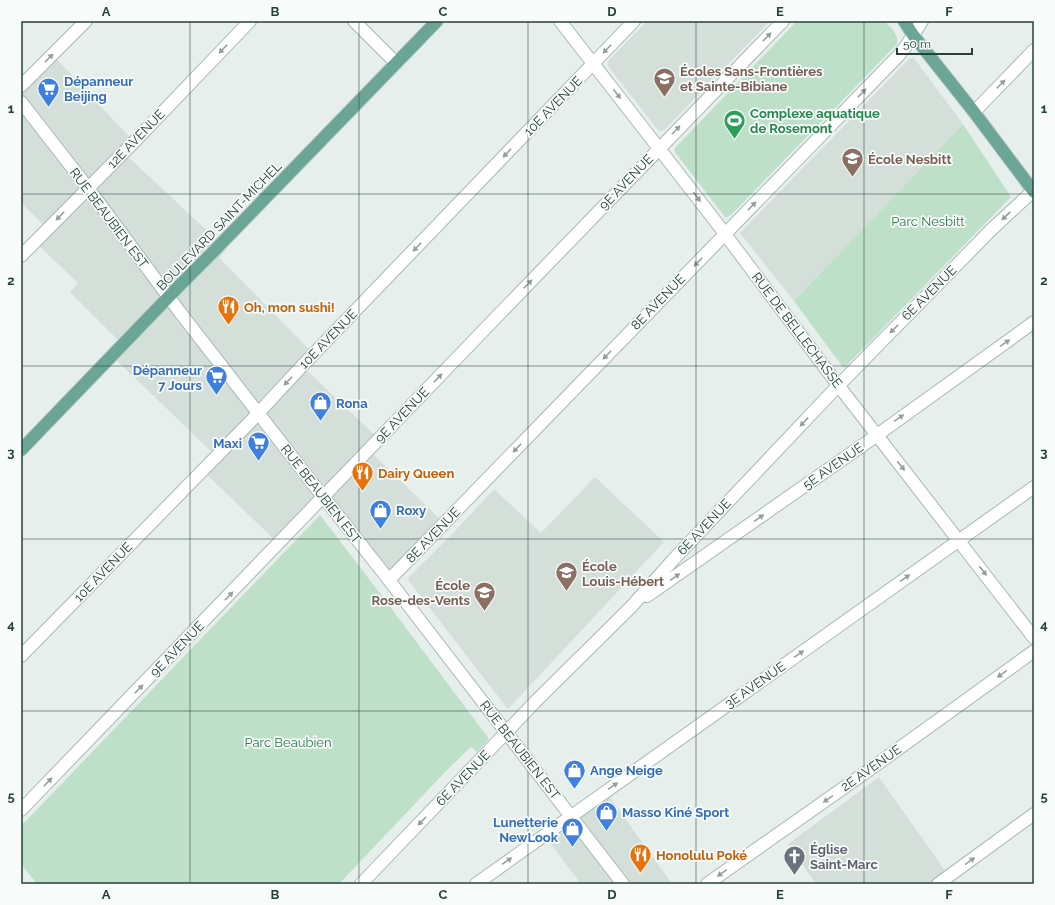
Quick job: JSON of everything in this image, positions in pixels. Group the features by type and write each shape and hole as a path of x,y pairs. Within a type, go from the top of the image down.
{"main road":[{"name":"BOULEVARD SAINT-MICHEL","path":"21,450 437,21"},
{"path":"904,21 913,35 1034,191"}],"street":[{"path":"21,86 86,21"},
{"name":"12E AVENUE","path":"21,256 134,142 250,21"},
{"path":"354,21 396,63"},
{"name":"RUE DE BELLECHASSE","path":"560,21 725,234 838,385 1034,638"},
{"name":"10E AVENUE","path":"21,656 258,413 634,21"},
{"name":"9E AVENUE","path":"21,810 783,21"},
{"name":"8E AVENUE","path":"389,580 899,55 922,21"},
{"path":"974,112 1034,50"},
{"name":"RUE BEAUBIEN EST","path":"21,102 258,413 389,580 623,884"},
{"name":"6E AVENUE","path":"361,884 535,702 631,607 838,385 992,230 1034,191"},
{"name":"5E AVENUE","path":"631,607 877,435 1034,322"},
{"name":"3E AVENUE","path":"476,884 1034,487"},
{"name":"2E AVENUE","path":"707,884 1034,651"},
{"path":"938,884 1034,814"}],"shaded area":[{"name":"Écoles Sans-Frontières et Sainte-Bibiane","path":"647,21 770,21 664,130 661,131 658,130 608,66 609,60"},
{"path":"53,55 134,142 125,154 218,241 226,250 219,258 314,354 302,366 379,439 369,450 444,523 389,580 324,497 279,544 202,470 216,456 112,356 123,345 70,292 78,283 35,242 48,229 21,203 21,86"},
{"name":"École Nesbitt","path":"910,58 914,58 963,124 794,301 740,233"},
{"path":"595,477 664,542 509,708 507,708 408,578 494,489 541,533"},
{"path":"879,777 946,872 929,884 816,884 788,844"},
{"path":"606,792 672,884 581,884 546,837"}],"green space":[{"path":"797,21 885,21 896,35 897,44 731,215 725,217 674,149"},
{"name":"Parc Nesbitt","path":"963,124 1011,197 844,367 794,301"},
{"name":"Parc Beaubien","path":"320,515 489,739 477,752 471,747 447,770 339,884 37,884 21,864 21,826"}],"place":[{"name":"Écoles Sans-Frontières et Sainte-Bibiane","path":"665,98"},
{"name":"Dépanneur Beijing","path":"48,108"},
{"name":"Complexe aquatique de Rosemont","path":"735,140"},
{"name":"École Nesbitt","path":"852,178"},
{"name":"Oh, mon sushi!","path":"228,326"},
{"name":"Dépanneur 7 Jours","path":"217,396"},
{"name":"Rona","path":"321,422"},
{"name":"Maxi","path":"258,462"},
{"name":"Dairy Queen","path":"363,492"},
{"name":"Roxy","path":"380,530"},
{"name":"École Louis-Hébert","path":"567,592"},
{"name":"École Rose-des-Vents","path":"485,612"},
{"name":"Ange Neige","path":"574,790"},
{"name":"Masso Kiné Sport","path":"607,832"},
{"name":"Lunetterie NewLook","path":"573,848"},
{"name":"Honolulu Poké","path":"641,874"},
{"name":"Église Saint-Marc","path":"794,876"}]}
